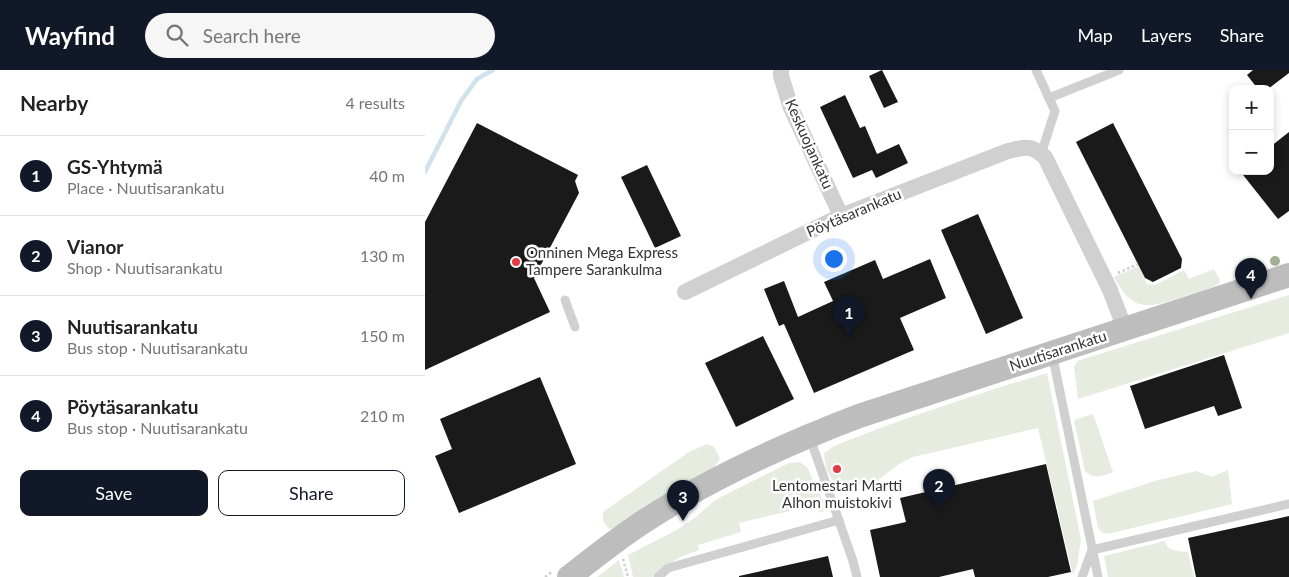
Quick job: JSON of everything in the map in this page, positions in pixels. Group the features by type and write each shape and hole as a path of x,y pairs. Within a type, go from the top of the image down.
{"main road":[{"name":"Nuutisarankatu","path":"569,577 639,525 673,504 704,486 809,435 859,416 1289,275"}],"street":[{"name":"Keskuojankatu","path":"781,70 791,108 841,216"},
{"name":"Pöytäsarankatu","path":"685,292 841,216 1008,151 1027,146 1033,147 1041,154"},
{"path":"1041,154 1049,166 1110,290 1125,329"}],"lane":[{"path":"1036,70 1055,111 1041,154"},
{"path":"1049,98 1119,70"},
{"path":"565,300 575,327"},
{"path":"1052,353 1098,577"},
{"path":"809,435 857,577"},
{"path":"1092,550 1289,504"},
{"path":"658,577 668,568 839,520"},
{"path":"1082,577 1092,550"}],"path":[{"path":"1112,275 1138,264"},
{"path":"621,550 628,577"}],"shaded area":[{"path":"1139,266 1147,284 1155,285 1184,270 1189,279 1214,269 1220,280 1219,284 1201,291 1160,304 1142,305 1128,297 1114,277"},
{"path":"1289,295 1289,333 1078,399 1074,367 1077,361"},
{"path":"1047,373 1081,539 1077,566 1073,574 1038,428 913,457 899,464 871,485 834,481 828,472 824,453 834,446 939,407"},
{"path":"1093,414 1113,472 1106,475 1091,476 1085,471 1074,420"},
{"path":"707,444 714,447 720,459 713,468 619,527 609,529 603,521 603,512 689,452"},
{"path":"800,462 807,467 825,505 823,512 819,512 815,501 794,510 739,523 741,532 698,545 699,550 678,558 652,577 633,577 628,555 675,531 696,517 715,500 789,463"},
{"path":"1228,470 1232,504 1112,533 1103,533 1098,528 1093,501 1158,480 1196,471 1212,477"},
{"path":"1165,541 1166,545 1171,549 1188,552 1194,577 1108,577 1104,556"},
{"path":"619,560 624,577 597,577"}],"building":[{"path":"882,70 898,102 884,108 869,76"},
{"path":"1253,70 1289,70 1289,73 1273,85 1255,85 1247,75"},
{"path":"845,95 860,128 865,126 877,154 899,144 908,163 876,178 872,170 853,178 820,107"},
{"path":"477,123 578,175 575,181 579,193 534,278 550,312 425,370 425,222"},
{"path":"1113,123 1182,259 1181,268 1153,282 1145,278 1076,142"},
{"path":"1289,132 1289,211 1278,219 1243,175 1274,175 1274,144"},
{"path":"647,165 681,236 655,248 621,177"},
{"path":"978,214 1023,318 986,334 941,230"},
{"path":"930,259 946,298 900,318 914,350 814,393 784,324 779,326 764,289 784,281 798,317 833,301 824,282 875,260 883,279"},
{"path":"763,336 794,399 736,427 705,363"},
{"path":"1224,355 1242,408 1218,416 1214,406 1145,429 1130,386"},
{"path":"540,377 576,464 459,513 435,456 452,449 440,419"},
{"path":"1046,464 1071,572 1048,577 975,577 973,569 939,577 880,577 870,530 906,522 900,498"},
{"path":"1289,516 1289,577 1196,577 1188,538"},
{"path":"828,556 833,577 739,577 739,576"}],"waterway":[{"path":"425,172 461,101 477,79 493,70"}],"place":[{"name":"Onninen Mega Express Tampere Sarankulma","path":"516,262"},
{"name":"Pöytäsarankatu","path":"1251,299"},
{"name":"GS-Yhtymä","path":"849,337"},
{"name":"Lentomestari Martti Alhon muistokivi","path":"837,469"},
{"name":"Vianor","path":"939,510"},
{"name":"Nuutisarankatu","path":"683,521"}]}
